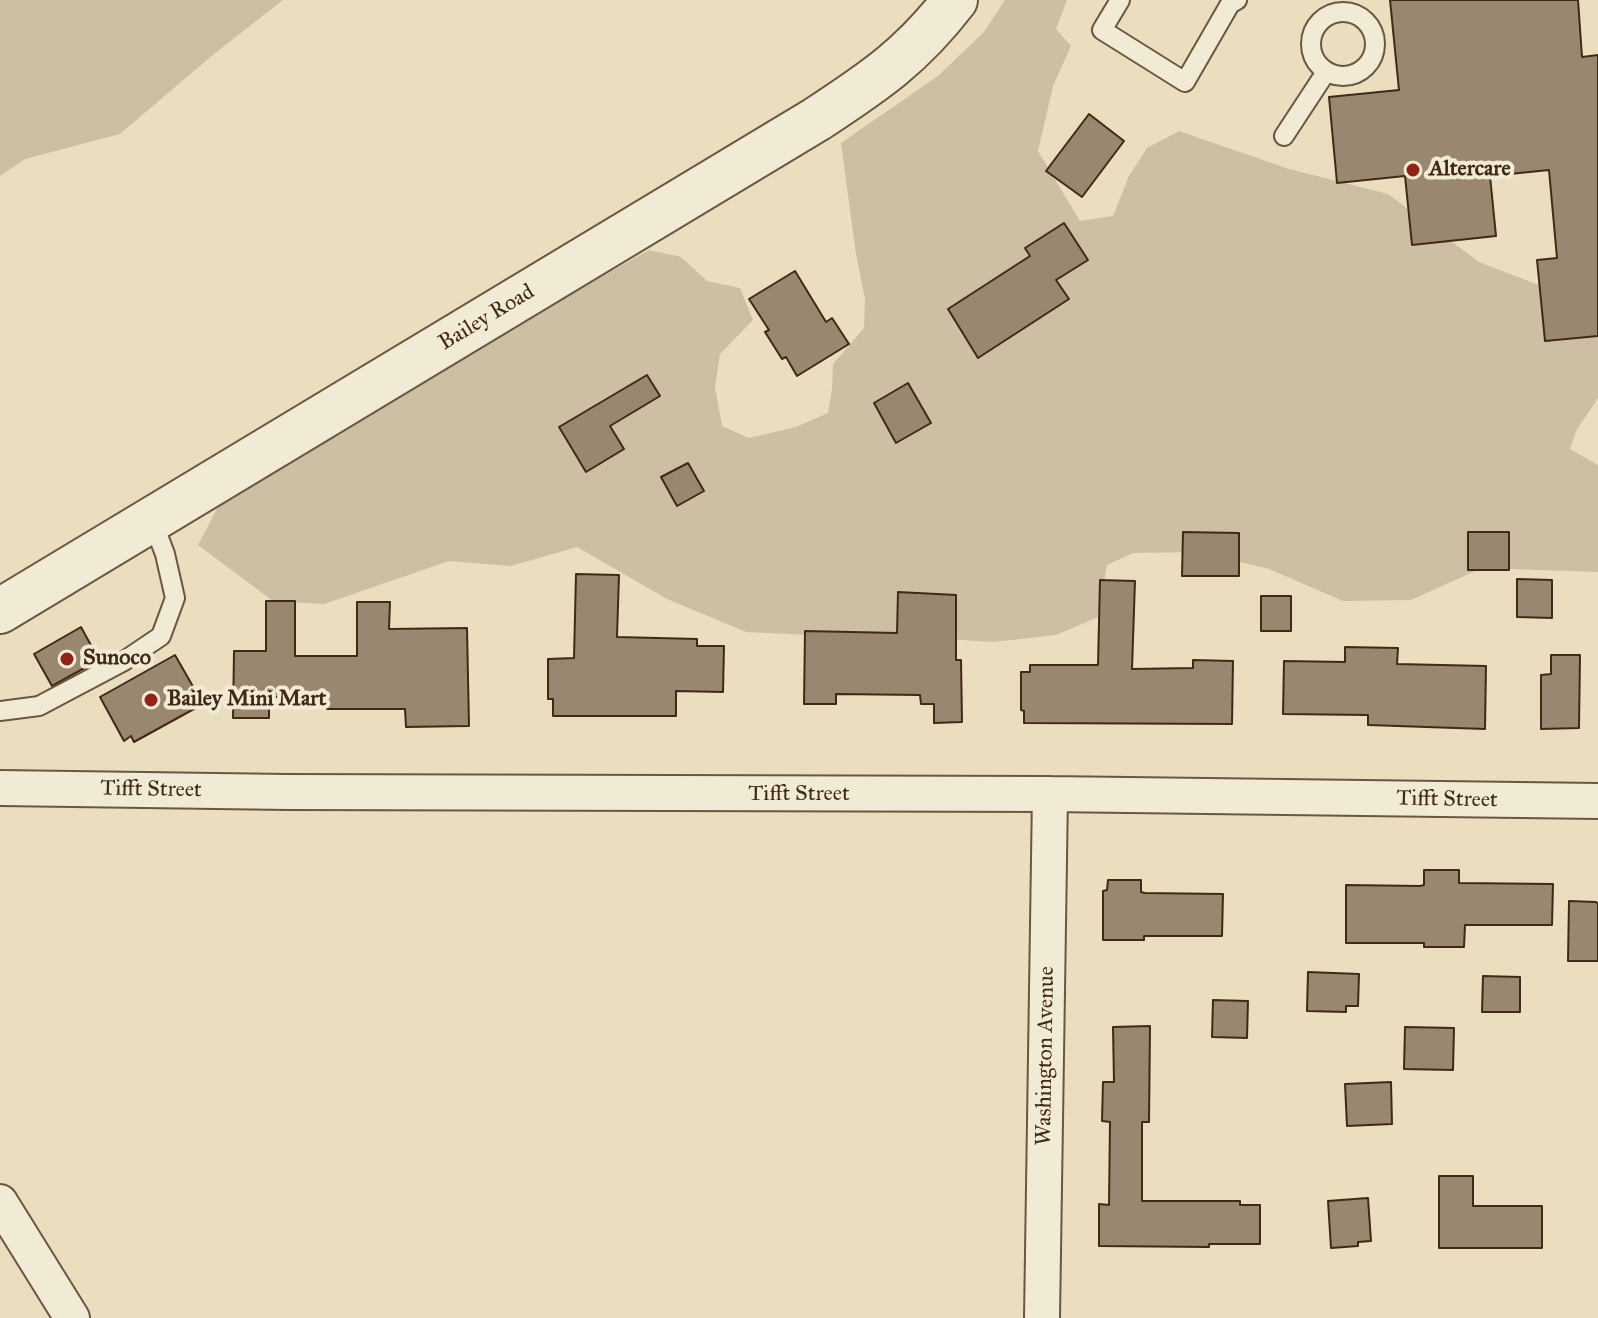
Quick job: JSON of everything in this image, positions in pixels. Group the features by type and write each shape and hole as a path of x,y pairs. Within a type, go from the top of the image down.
{"street":[{"name":"Bailey Road","path":"0,611 879,79 934,28 955,0"},
{"name":"Tifft Street","path":"0,788 1050,794 1598,801"},
{"name":"Washington Avenue","path":"1042,1318 1050,794"},
{"path":"0,1202 72,1318"}],"lane":[{"path":"1120,0 1102,30 1185,82 1230,4 1237,0"},
{"path":"1335,6 1365,20 1371,27 1375,48 1372,58 1357,73 1347,77 1326,72 1313,55 1311,44 1318,24 1335,6"},
{"path":"1284,136 1326,72"},
{"path":"0,711 39,706 124,661 161,636 175,598 165,554 152,520"}],"shaded area":[{"path":"0,0 283,0 120,134 25,159 0,176"},
{"path":"1005,0 1067,0 1056,29 1071,46 1053,86 1038,151 1080,221 1113,216 1129,176 1147,148 1179,131 1289,169 1388,194 1479,262 1598,308 1598,398 1576,431 1570,449 1598,465 1598,572 1482,568 1411,600 1343,601 1269,569 1198,552 1133,553 1107,565 1098,617 1056,635 993,642 746,632 667,599 577,547 511,566 449,561 324,604 273,601 198,545 219,505 241,479 649,250 681,257 707,281 740,288 753,320 720,354 715,387 722,426 749,438 796,427 828,413 833,364 864,328 865,299 841,143 938,76 984,32"}],"building":[{"name":"Altercare","path":"1390,0 1578,0 1582,57 1598,55 1598,336 1545,341 1537,260 1557,258 1549,170 1490,176 1496,236 1412,245 1405,176 1337,183 1329,97 1399,90"},
{"path":"1089,114 1124,141 1082,197 1046,171"},
{"path":"1064,223 1088,260 1056,280 1069,299 978,358 948,309 1030,256 1025,248"},
{"path":"795,271 826,322 832,318 849,344 797,376 765,332 769,330 749,299"},
{"path":"647,375 660,396 610,426 624,449 586,472 559,427"},
{"path":"908,383 931,423 896,443 874,403"},
{"path":"688,463 704,491 677,506 661,477"},
{"path":"1183,532 1239,533 1239,576 1182,576"},
{"path":"1468,532 1509,532 1509,570 1468,570"},
{"path":"576,574 619,575 617,637 697,639 697,646 724,646 723,692 676,691 676,716 553,716 553,699 548,699 548,659 574,658"},
{"path":"1517,579 1552,580 1552,618 1517,617"},
{"path":"1100,580 1135,581 1132,669 1193,668 1193,660 1233,661 1232,724 1024,723 1021,672 1030,672 1030,665 1098,665"},
{"path":"898,592 956,595 956,660 961,660 962,722 934,723 934,704 921,704 920,695 836,694 836,704 804,704 805,631 897,633"},
{"path":"1261,596 1291,596 1291,631 1261,631"},
{"path":"266,601 295,601 295,656 357,656 357,602 390,602 389,629 467,628 469,726 406,727 405,709 327,709 327,697 269,697 269,718 233,718 234,651 266,651"},
{"name":"Sunoco","path":"81,627 99,660 52,686 34,654"},
{"path":"1345,647 1398,648 1397,664 1486,666 1485,729 1368,725 1368,715 1283,714 1284,661 1345,662"},
{"name":"Bailey Mini Mart","path":"175,655 203,704 134,742 131,736 124,741 100,697"},
{"path":"1551,655 1580,655 1579,728 1541,729 1541,675 1551,674"},
{"path":"1424,870 1459,870 1459,883 1553,884 1552,925 1465,925 1464,947 1424,947 1424,943 1346,943 1346,885 1420,886 1424,885"},
{"path":"1108,880 1141,880 1141,892 1145,893 1223,894 1222,936 1144,936 1144,940 1103,940 1103,891 1107,890"},
{"path":"1569,901 1598,904 1598,961 1568,961"},
{"path":"1308,972 1359,974 1358,1006 1346,1006 1346,1012 1307,1011"},
{"path":"1483,976 1520,977 1520,1012 1482,1012"},
{"path":"1213,1000 1248,1001 1247,1038 1212,1037"},
{"path":"1150,1026 1149,1122 1142,1122 1142,1201 1240,1201 1240,1205 1260,1205 1260,1244 1099,1246 1099,1204 1109,1205 1110,1122 1102,1121 1103,1082 1114,1082 1113,1027"},
{"path":"1405,1027 1454,1028 1453,1070 1404,1069"},
{"path":"1391,1082 1392,1124 1347,1126 1345,1084"},
{"path":"1439,1176 1473,1176 1473,1206 1542,1206 1542,1248 1439,1248"},
{"path":"1368,1198 1371,1241 1358,1242 1358,1246 1331,1248 1328,1201"}],"place":[{"name":"Altercare","path":"1413,170"},
{"name":"Sunoco","path":"67,659"},
{"name":"Bailey Mini Mart","path":"151,700"}]}
